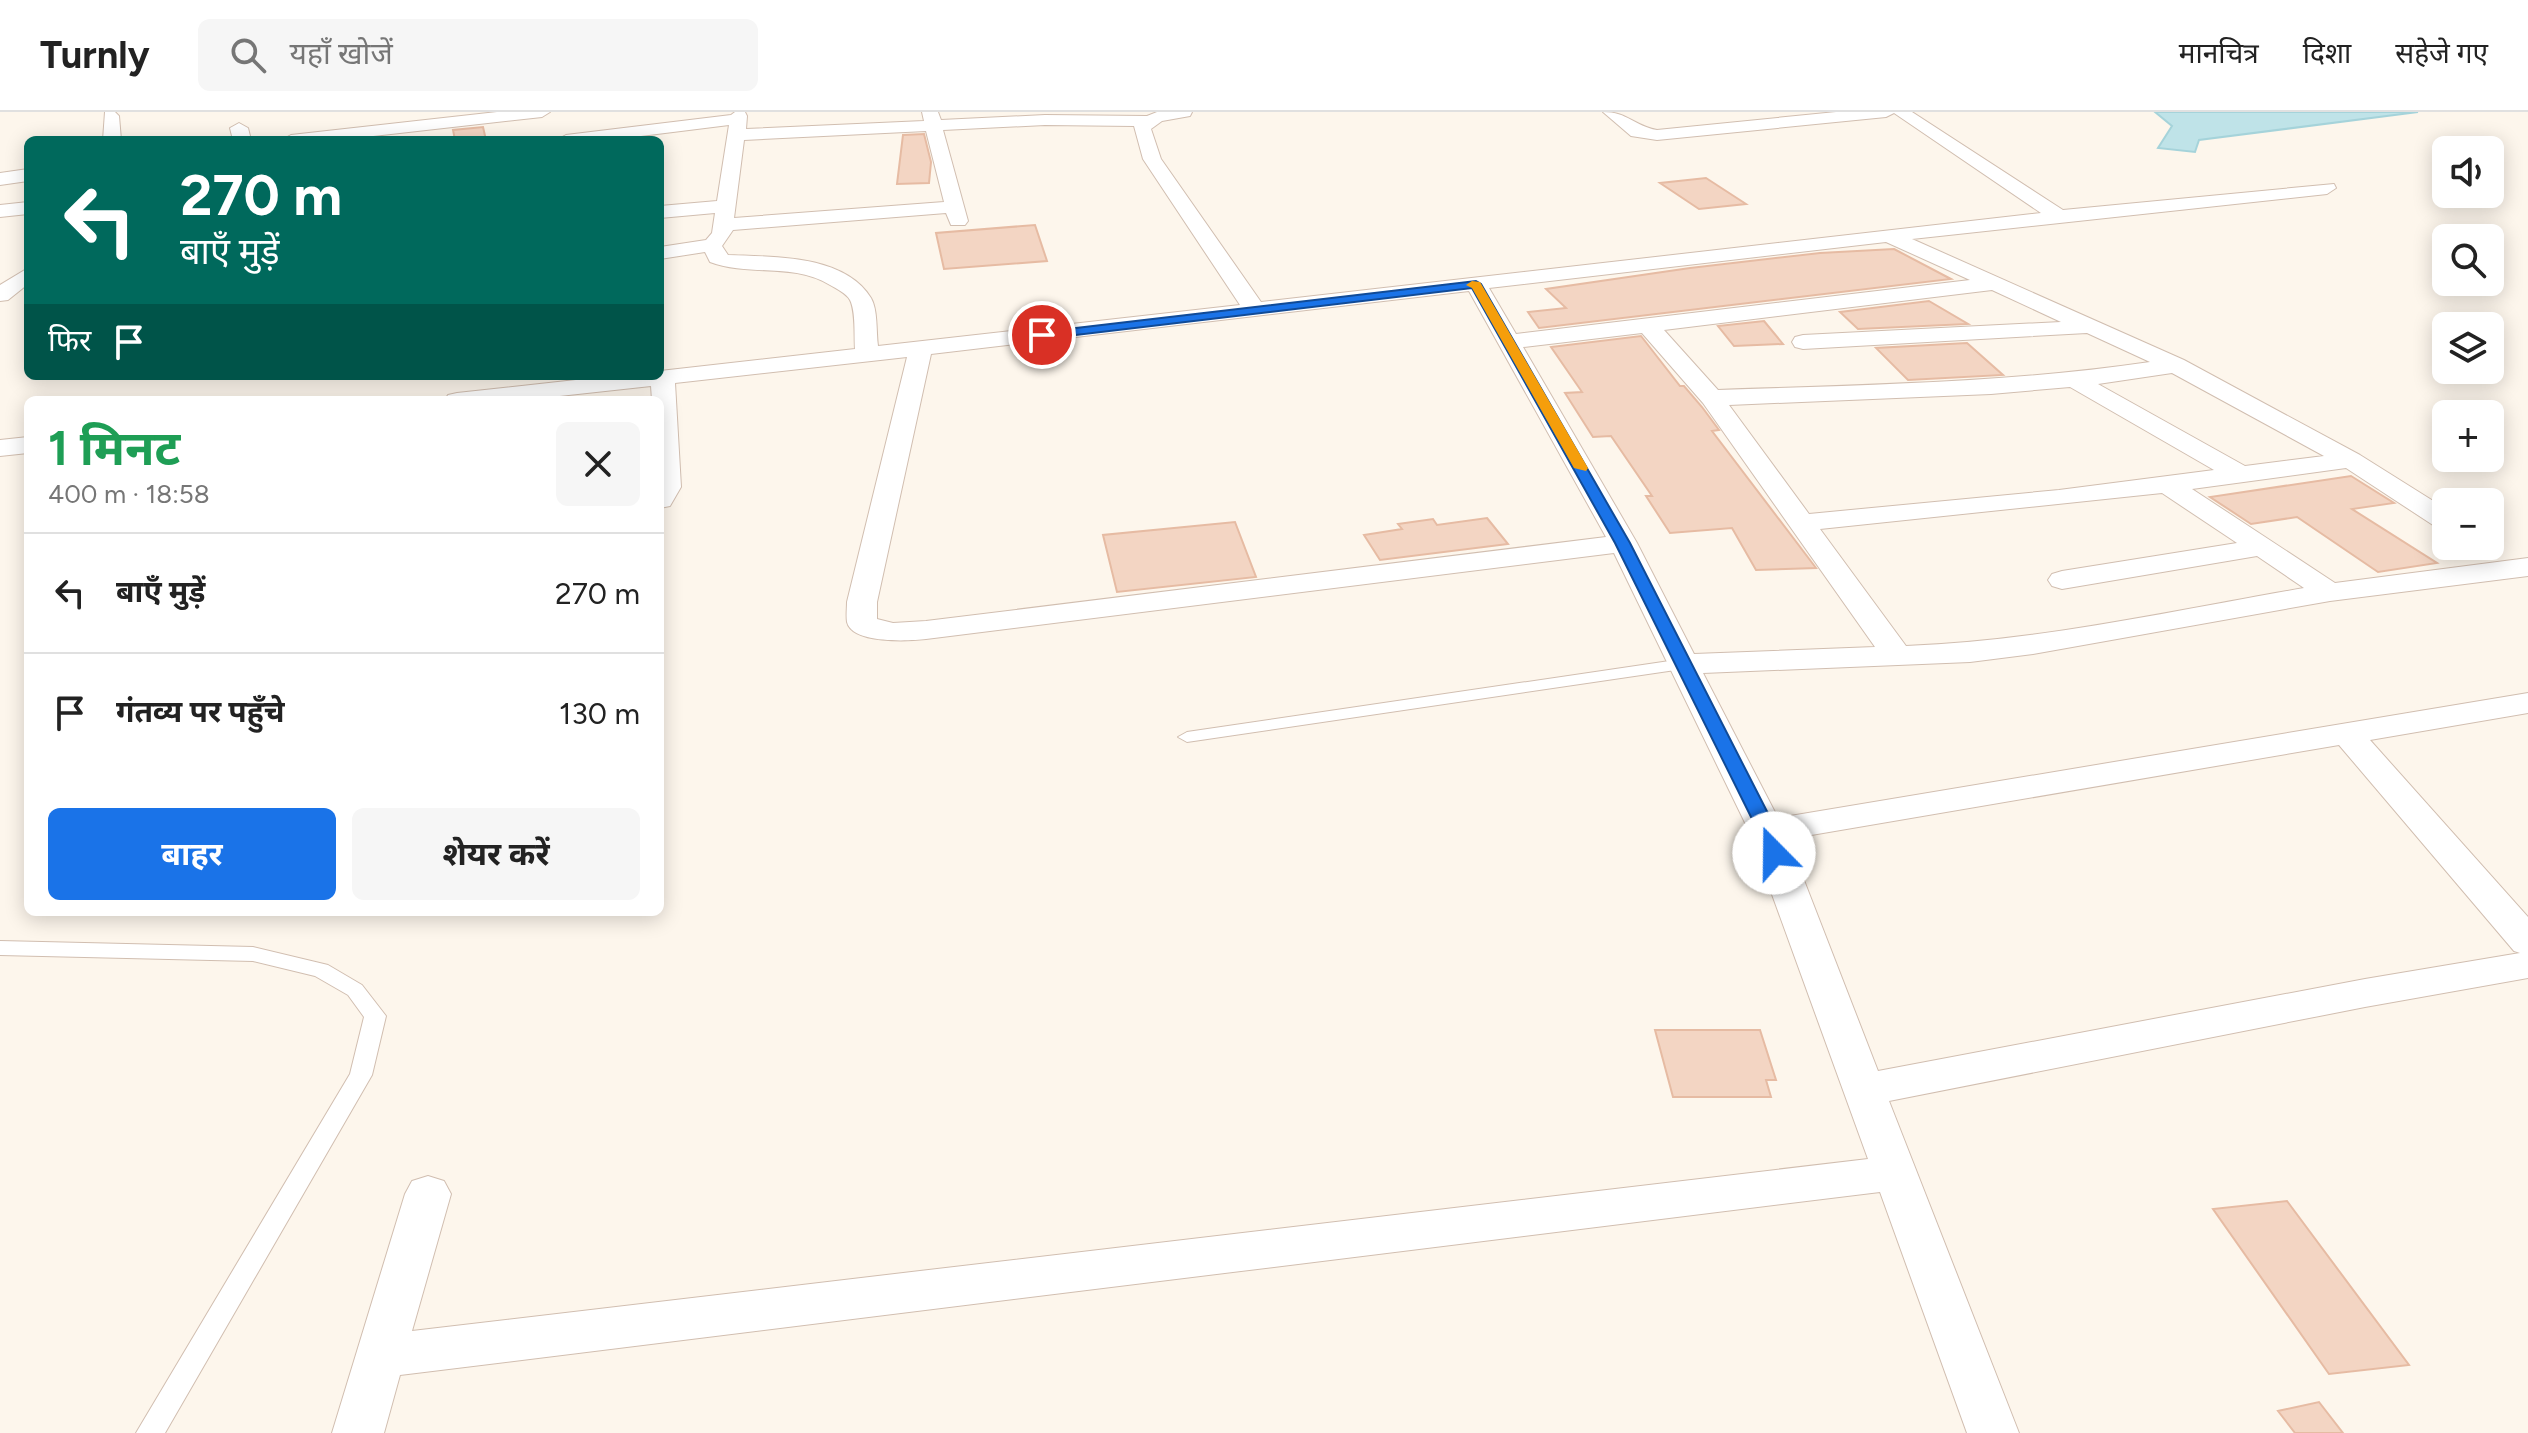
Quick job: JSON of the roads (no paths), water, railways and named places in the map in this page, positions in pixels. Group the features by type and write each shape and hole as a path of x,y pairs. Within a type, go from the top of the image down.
{"street":[{"path":"368,112 372,130"},
{"path":"604,136 738,122 933,119 1147,121 1184,112"},
{"path":"1611,112 1637,132 1657,135 1886,112"},
{"path":"1901,112 2059,216"},
{"path":"1857,113 1880,130"},
{"path":"487,115 496,136"},
{"path":"323,136 487,115 543,117"},
{"path":"111,116 112,136"},
{"path":"933,119 954,206"},
{"path":"1147,121 1142,127 1152,159 1255,310"},
{"path":"664,252 712,245 722,235 730,209 738,122"},
{"path":"0,179 24,176"},
{"path":"664,378 1887,235 2327,188"},
{"path":"855,195 954,206"},
{"path":"664,212 954,206"},
{"path":"1887,235 2176,365 2351,460 2432,512"},
{"path":"712,245 717,258 725,261 799,265 821,271 853,290 862,301 867,356"},
{"path":"0,295 24,277"},
{"path":"1476,284 1623,543 1767,831 1993,1433"},
{"path":"1510,342 1991,284"},
{"path":"1773,310 1850,393"},
{"path":"1648,326 1712,398 1897,656"},
{"path":"1803,342 2092,326"},
{"path":"920,350 862,602 862,623 874,630 894,633 926,630 1623,543"},
{"path":"1712,398 2074,380 2176,365"},
{"path":"490,396 620,380"},
{"path":"2074,380 2242,475"},
{"path":"0,448 24,445"},
{"path":"664,449 668,487 664,494"},
{"path":"1802,523 2168,485 2351,460"},
{"path":"2168,485 2330,592"},
{"path":"2062,580 2262,547"},
{"path":"2504,557 2525,569"},
{"path":"1683,664 1970,653 2033,645 2330,592 2525,569"},
{"path":"1767,831 2528,703"},
{"path":"2346,733 2528,942"},
{"path":"1863,1090 2365,993 2528,965"},
{"path":"380,1356 1895,1173"},
{"path":"358,1433 428,1194"}],"lane":[{"path":"1187,737 1683,664"},
{"path":"0,948 253,954 321,970 355,990 375,1016 361,1075 150,1433"}],"water":[{"path":"2155,112 2418,112 2199,140 2195,152 2158,148 2172,126"}]}
